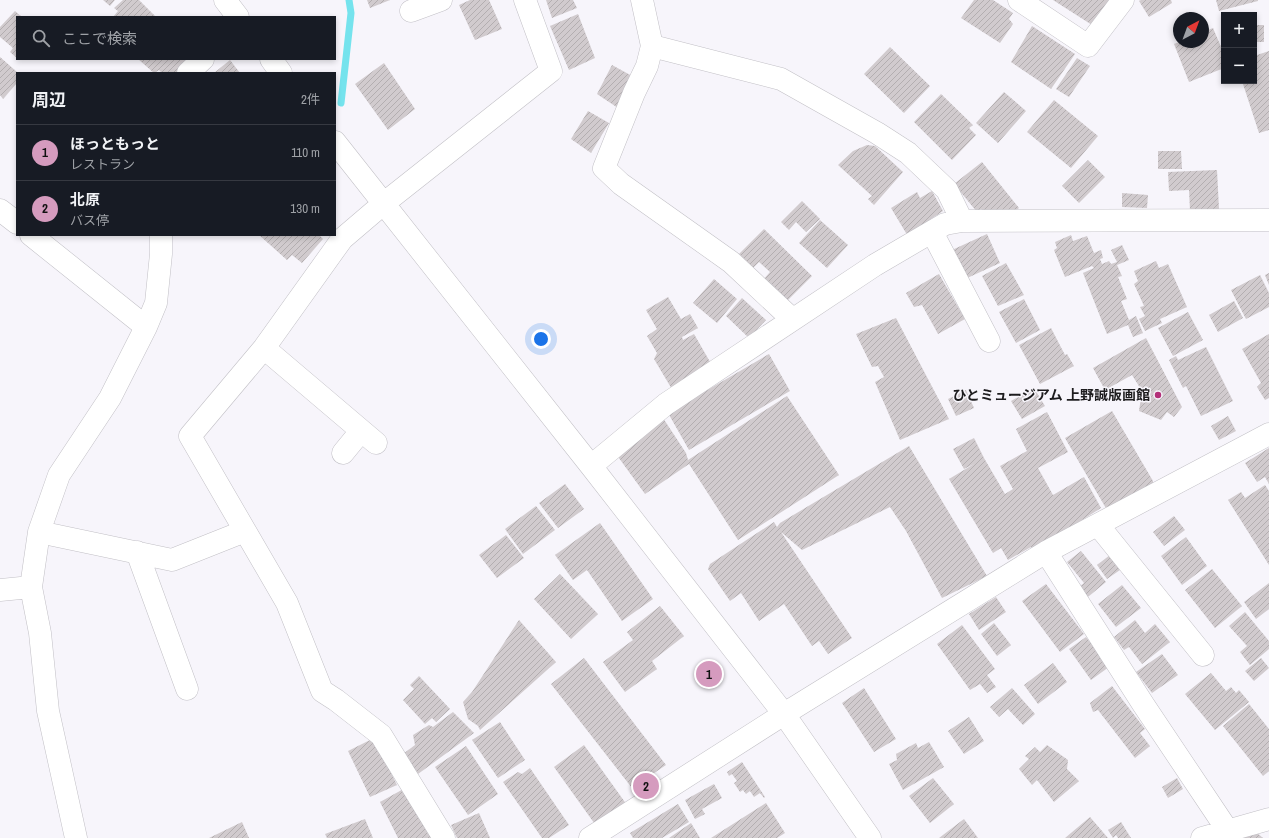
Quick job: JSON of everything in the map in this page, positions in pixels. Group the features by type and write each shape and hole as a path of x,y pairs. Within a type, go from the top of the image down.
{"street":[{"path":"225,0 237,16"},
{"path":"411,11 442,0"},
{"path":"444,838 381,735 322,691 288,603 190,436 264,348 342,239 383,204 551,71 525,0"},
{"path":"642,0 652,46 647,66 634,93 604,168 621,184 731,262 792,320"},
{"path":"1019,0 1088,46 1123,0"},
{"path":"652,46 781,79 908,153 948,190 962,221"},
{"path":"189,72 202,60"},
{"path":"271,60 280,72"},
{"path":"336,143 591,466 784,714 870,838"},
{"path":"0,210 16,222"},
{"path":"591,466 666,404 875,265 945,224 962,221 1269,220"},
{"path":"932,232 989,341"},
{"path":"32,236 146,327"},
{"path":"76,838 48,711 40,633 31,587 39,532 59,475 110,398 146,327 156,303 161,254 161,236"},
{"path":"264,348 369,437 343,453"},
{"path":"602,835 784,714 1046,552 1269,434"},
{"path":"1098,525 1203,655"},
{"path":"39,532 172,560 245,531"},
{"path":"137,552 187,689"},
{"path":"1046,552 1143,704 1228,831"},
{"path":"0,590 31,587"},
{"path":"1202,838 1269,819"}],"building":[{"path":"103,0 115,0 110,6"},
{"path":"123,0 139,0 155,16 114,16 118,11 114,8"},
{"path":"367,0 390,0 370,8"},
{"path":"470,0 489,0 502,29 475,40 459,5"},
{"path":"546,0 573,0 577,8 552,18"},
{"path":"974,0 993,0 1013,13 1009,19 1013,24 1000,43 961,18"},
{"path":"1053,0 1109,0 1092,25"},
{"path":"1171,0 1172,3 1149,17 1139,1"},
{"path":"1216,0 1258,0 1258,1 1219,11"},
{"path":"15,11 21,16 16,16 16,57 10,52 13,48 0,37 0,27"},
{"path":"578,14 595,58 569,70 550,26"},
{"path":"1257,25 1264,25 1264,42 1257,42"},
{"path":"1032,26 1075,54 1051,89 1011,62"},
{"path":"1213,28 1221,47 1221,69 1189,82 1176,48 1209,48 1209,30"},
{"path":"890,47 930,86 904,113 864,74"},
{"path":"1269,51 1269,130 1259,133 1243,84 1257,84 1257,55"},
{"path":"0,57 17,72 16,84 3,99 0,95"},
{"path":"1077,58 1090,66 1069,97 1056,89"},
{"path":"139,60 190,60 180,72 161,72 159,70 153,72"},
{"path":"230,60 239,72 215,72"},
{"path":"384,63 415,109 388,130 355,84"},
{"path":"612,65 634,77 618,108 597,94"},
{"path":"1004,92 1026,111 998,143 976,123"},
{"path":"941,94 973,125 969,128 976,135 952,160 914,122"},
{"path":"1054,100 1098,136 1071,168 1027,132"},
{"path":"588,111 609,123 591,153 571,139"},
{"path":"867,145 875,146 903,172 874,205 868,199 872,196 838,165 853,151"},
{"path":"1158,151 1181,151 1182,169 1158,169"},
{"path":"1088,160 1105,177 1079,203 1062,186"},
{"path":"982,162 1019,208 1007,218 991,221 981,209 977,212 954,184"},
{"path":"1217,170 1219,209 1190,211 1189,190 1169,191 1168,172"},
{"path":"932,191 943,211 931,219 934,224 909,238 891,208 917,192 920,198"},
{"path":"1122,193 1148,195 1147,208 1122,207"},
{"path":"802,201 820,219 806,232 796,222 789,230 781,222"},
{"path":"820,220 848,245 827,268 799,243"},
{"path":"764,229 812,276 786,302 763,280 770,272 759,262 753,268 739,254"},
{"path":"987,234 1000,263 965,279 952,250"},
{"path":"1071,235 1073,241 1087,236 1094,253 1101,250 1103,258 1100,259 1102,264 1109,261 1111,264 1117,262 1111,250 1122,245 1129,260 1117,265 1122,276 1118,277 1127,299 1121,301 1129,320 1136,316 1143,333 1133,337 1128,325 1107,334 1083,273 1094,268 1092,266 1065,277 1054,250 1057,248 1055,242"},
{"path":"260,236 320,236 323,239 302,263 292,255 287,260"},
{"path":"1156,261 1159,268 1168,264 1187,307 1160,319 1162,323 1145,331 1139,319 1145,316 1140,307 1144,306 1134,284 1138,281 1134,271"},
{"path":"1006,263 1024,295 998,306 982,276"},
{"path":"1269,273 1269,285 1265,275"},
{"path":"939,274 965,319 938,334 922,305 914,307 906,293"},
{"path":"1260,275 1269,293 1269,307 1246,319 1231,290"},
{"path":"714,279 737,299 717,323 693,303"},
{"path":"668,297 681,319 690,314 698,328 682,337 683,340 694,334 713,367 673,391 654,359 657,353 647,336 657,329 646,310"},
{"path":"742,298 766,320 749,338 726,316"},
{"path":"1024,299 1040,330 1016,343 999,312"},
{"path":"1234,301 1243,318 1218,332 1209,315"},
{"path":"1188,312 1203,340 1173,356 1158,328"},
{"path":"896,318 949,419 900,440 875,382 884,377 878,366 872,367 856,334"},
{"path":"1051,328 1065,355 1067,354 1074,366 1040,384 1019,345"},
{"path":"1269,334 1269,398 1265,400 1257,387 1261,383 1242,349"},
{"path":"1146,338 1182,407 1174,417 1167,412 1161,420 1139,411 1142,391 1132,375 1105,390 1093,368"},
{"path":"1206,347 1233,401 1201,416 1186,386 1183,388 1169,360 1176,356 1178,360"},
{"path":"769,354 790,391 689,450 668,413"},
{"path":"1034,388 1045,406 1022,419 1011,401"},
{"path":"966,390 974,408 956,416 948,399"},
{"path":"787,396 839,475 738,540 689,464 645,494 616,454 663,418 686,453 688,460"},
{"path":"1112,411 1153,481 1153,484 1107,510 1065,438"},
{"path":"1047,412 1068,452 1038,468 1053,495 1084,477 1101,508 1071,527 1036,554 1031,547 1008,560 1001,548 993,553 949,479 974,464 964,469 953,449 974,438 1005,494 1013,489 1000,466 1027,451 1016,429"},
{"path":"1228,416 1236,431 1219,440 1211,426"},
{"path":"909,446 987,576 942,598 906,531 890,507 802,550 781,532 852,638 828,654 819,641 812,646 784,604 759,621 741,593 730,601 708,569 710,564 774,522 777,527 780,523"},
{"path":"1269,448 1269,484 1265,477 1257,482 1245,463"},
{"path":"565,484 584,509 558,528 539,503"},
{"path":"1265,485 1269,491 1269,565 1228,500 1241,492 1245,498"},
{"path":"536,506 555,530 523,554 505,529"},
{"path":"1174,516 1185,530 1164,546 1153,532"},
{"path":"600,523 653,599 622,621 587,570 573,580 555,555"},
{"path":"506,535 524,558 497,578 479,555"},
{"path":"1186,537 1207,566 1182,585 1161,556"},
{"path":"1081,551 1106,582 1083,601 1075,590 1084,583 1067,562"},
{"path":"1110,555 1120,570 1107,579 1097,565"},
{"path":"1212,569 1242,606 1215,628 1185,590"},
{"path":"560,574 598,614 571,639 534,599"},
{"path":"1269,583 1269,609 1256,619 1244,602"},
{"path":"1046,584 1084,634 1060,652 1022,601"},
{"path":"1122,585 1141,608 1116,627 1098,604"},
{"path":"996,597 1006,612 979,630 969,614"},
{"path":"660,606 684,636 652,661 657,669 625,692 603,662 633,640 627,632"},
{"path":"1245,612 1269,641 1269,649 1250,665 1240,652 1247,646 1229,626"},
{"path":"519,620 556,662 480,730 478,726 468,719 463,702 472,692"},
{"path":"1135,620 1145,633 1155,624 1170,642 1142,664 1129,647 1124,650 1114,637"},
{"path":"994,623 1011,645 997,656 981,634"},
{"path":"962,625 995,669 987,675 996,687 987,693 980,684 970,690 937,644"},
{"path":"1086,637 1109,667 1091,680 1069,649"},
{"path":"1162,654 1178,675 1152,693 1136,672"},
{"path":"584,658 666,765 632,788 551,684"},
{"path":"1261,658 1269,668 1254,681 1245,671"},
{"path":"1053,663 1067,682 1038,704 1024,685"},
{"path":"1211,673 1226,691 1231,687 1236,693 1239,690 1249,702 1215,730 1185,694"},
{"path":"419,676 450,709 436,722 432,718 425,724 403,700 414,689 410,685"},
{"path":"1112,686 1145,729 1140,733 1150,746 1135,758 1098,710 1093,712 1090,703"},
{"path":"864,688 896,739 874,752 842,703"},
{"path":"1012,688 1035,714 1023,725 1008,709 999,717 990,707"},
{"path":"1249,704 1269,729 1269,771 1263,776 1223,726"},
{"path":"453,712 474,733 418,774 403,754 415,745 413,735 429,725 433,727"},
{"path":"969,717 984,741 964,754 948,731"},
{"path":"500,722 525,760 498,778 472,740"},
{"path":"374,738 397,785 370,797 348,751"},
{"path":"929,742 944,767 903,790 889,764 897,760 896,754 916,743 918,748"},
{"path":"584,745 627,805 597,827 554,767"},
{"path":"1047,745 1068,760 1067,769 1079,781 1054,802 1037,780 1032,785 1019,769 1029,759 1025,756 1035,747 1040,752"},
{"path":"466,746 498,794 468,815 435,767"},
{"path":"742,762 765,797 764,798 760,793 754,797 750,791 746,794 743,790 740,792 734,783 737,781 732,774 729,776 727,772"},
{"path":"530,768 569,825 549,838 542,838 503,782 518,772 522,774"},
{"path":"933,778 954,804 930,823 909,796"},
{"path":"1177,778 1183,789 1168,798 1162,787"},
{"path":"714,784 722,798 702,809 705,814 695,819 685,800"},
{"path":"407,787 435,838 398,838 380,802"},
{"path":"766,803 785,833 777,838 711,838"},
{"path":"678,804 689,822 662,838 633,838 630,833"},
{"path":"479,813 490,838 457,838 451,825"},
{"path":"1090,817 1108,838 1065,838"},
{"path":"365,819 373,838 327,838 325,834"},
{"path":"964,819 978,838 939,838"},
{"path":"242,822 249,838 209,838"},
{"path":"1121,822 1131,838 1118,838 1116,835 1113,838 1108,830"},
{"path":"691,823 700,838 669,838"},
{"path":"1256,832 1263,838 1237,838"}],"waterway":[{"path":"341,103 351,13 349,0"}],"place":[{"name":"ひとミュージアム 上野誠版画館","path":"1158,395"},
{"name":"ほっともっと","path":"709,674"},
{"name":"北原","path":"646,786"}]}
